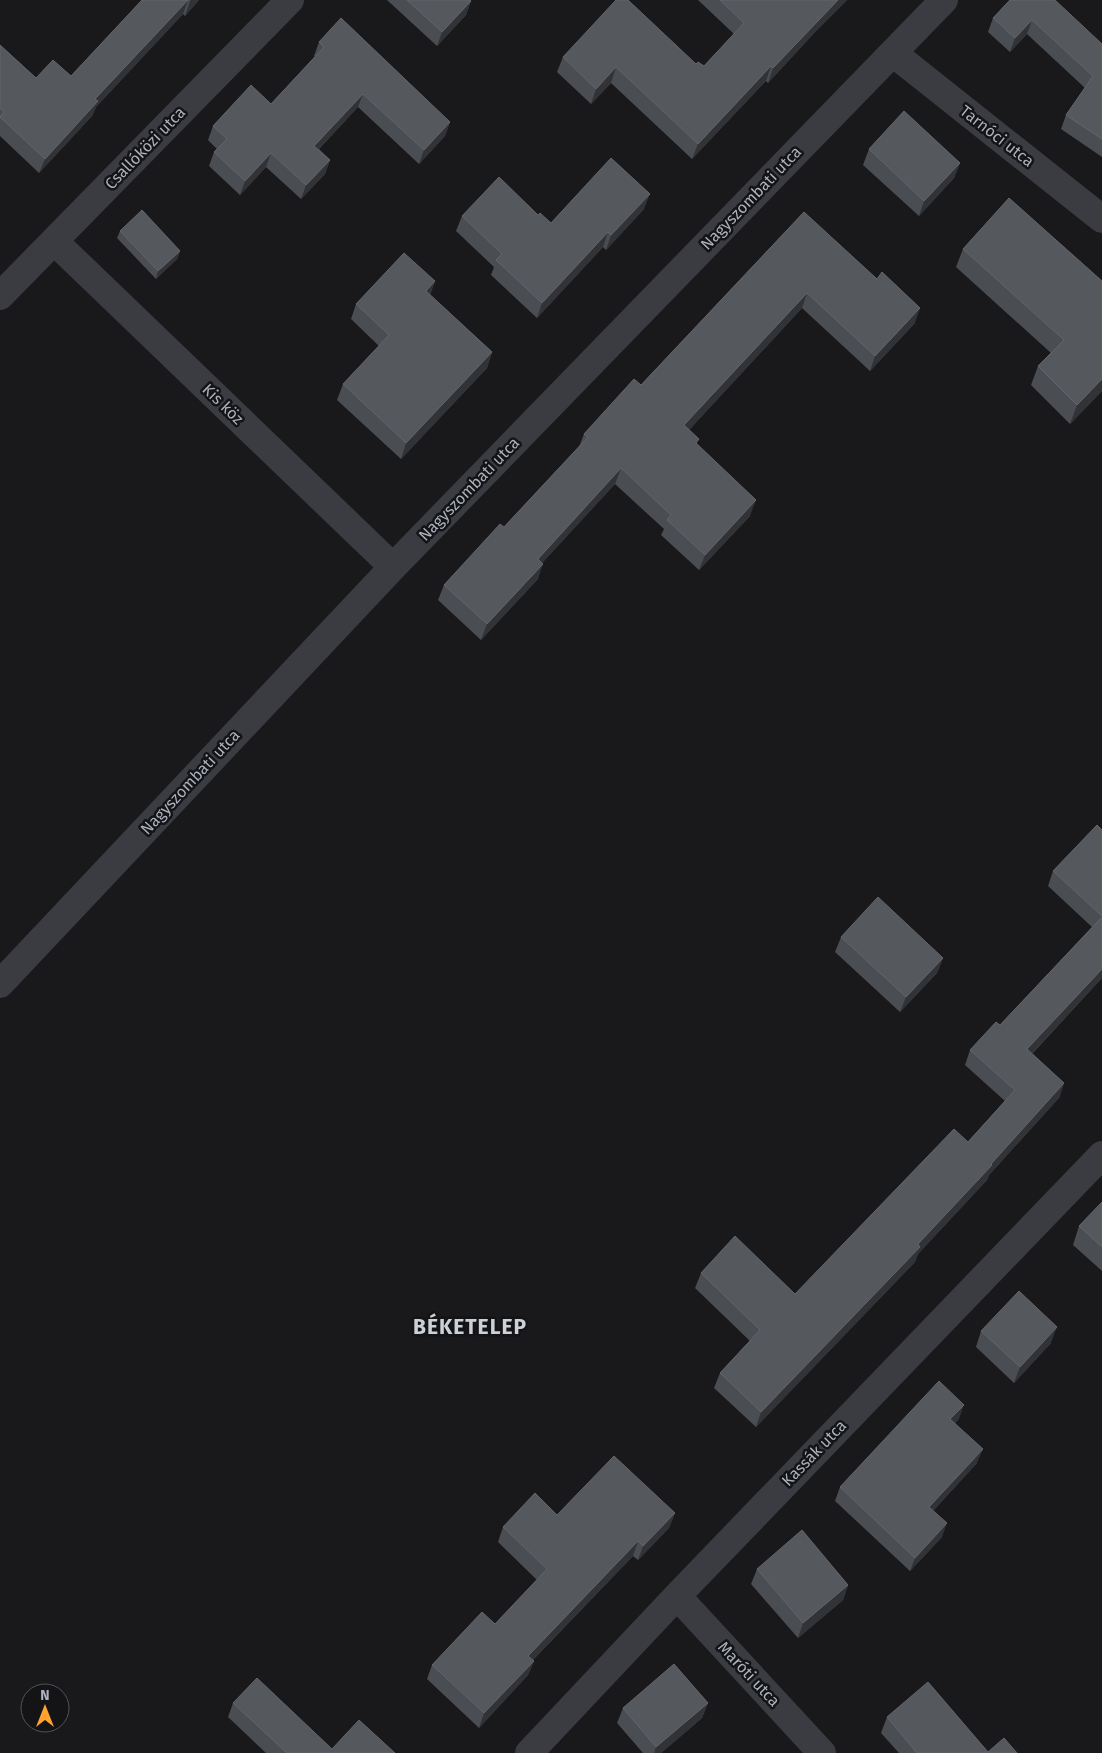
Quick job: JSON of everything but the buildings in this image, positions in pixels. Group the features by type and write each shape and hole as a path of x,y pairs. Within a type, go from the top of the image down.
{"street":[{"name":"Csallóközi utca","path":"0,296 290,0"},
{"name":"Nagyszombati utca","path":"0,984 393,566 944,0"},
{"name":"Tarnóci utca","path":"893,53 1102,219"},
{"name":"Kis köz","path":"54,241 393,566"},
{"name":"Kassák utca","path":"529,1753 677,1596 1102,1155"},
{"name":"Maróti utca","path":"677,1596 822,1753"}],"district":[{"name":"BÉKETELEP","path":"470,1327"}]}
